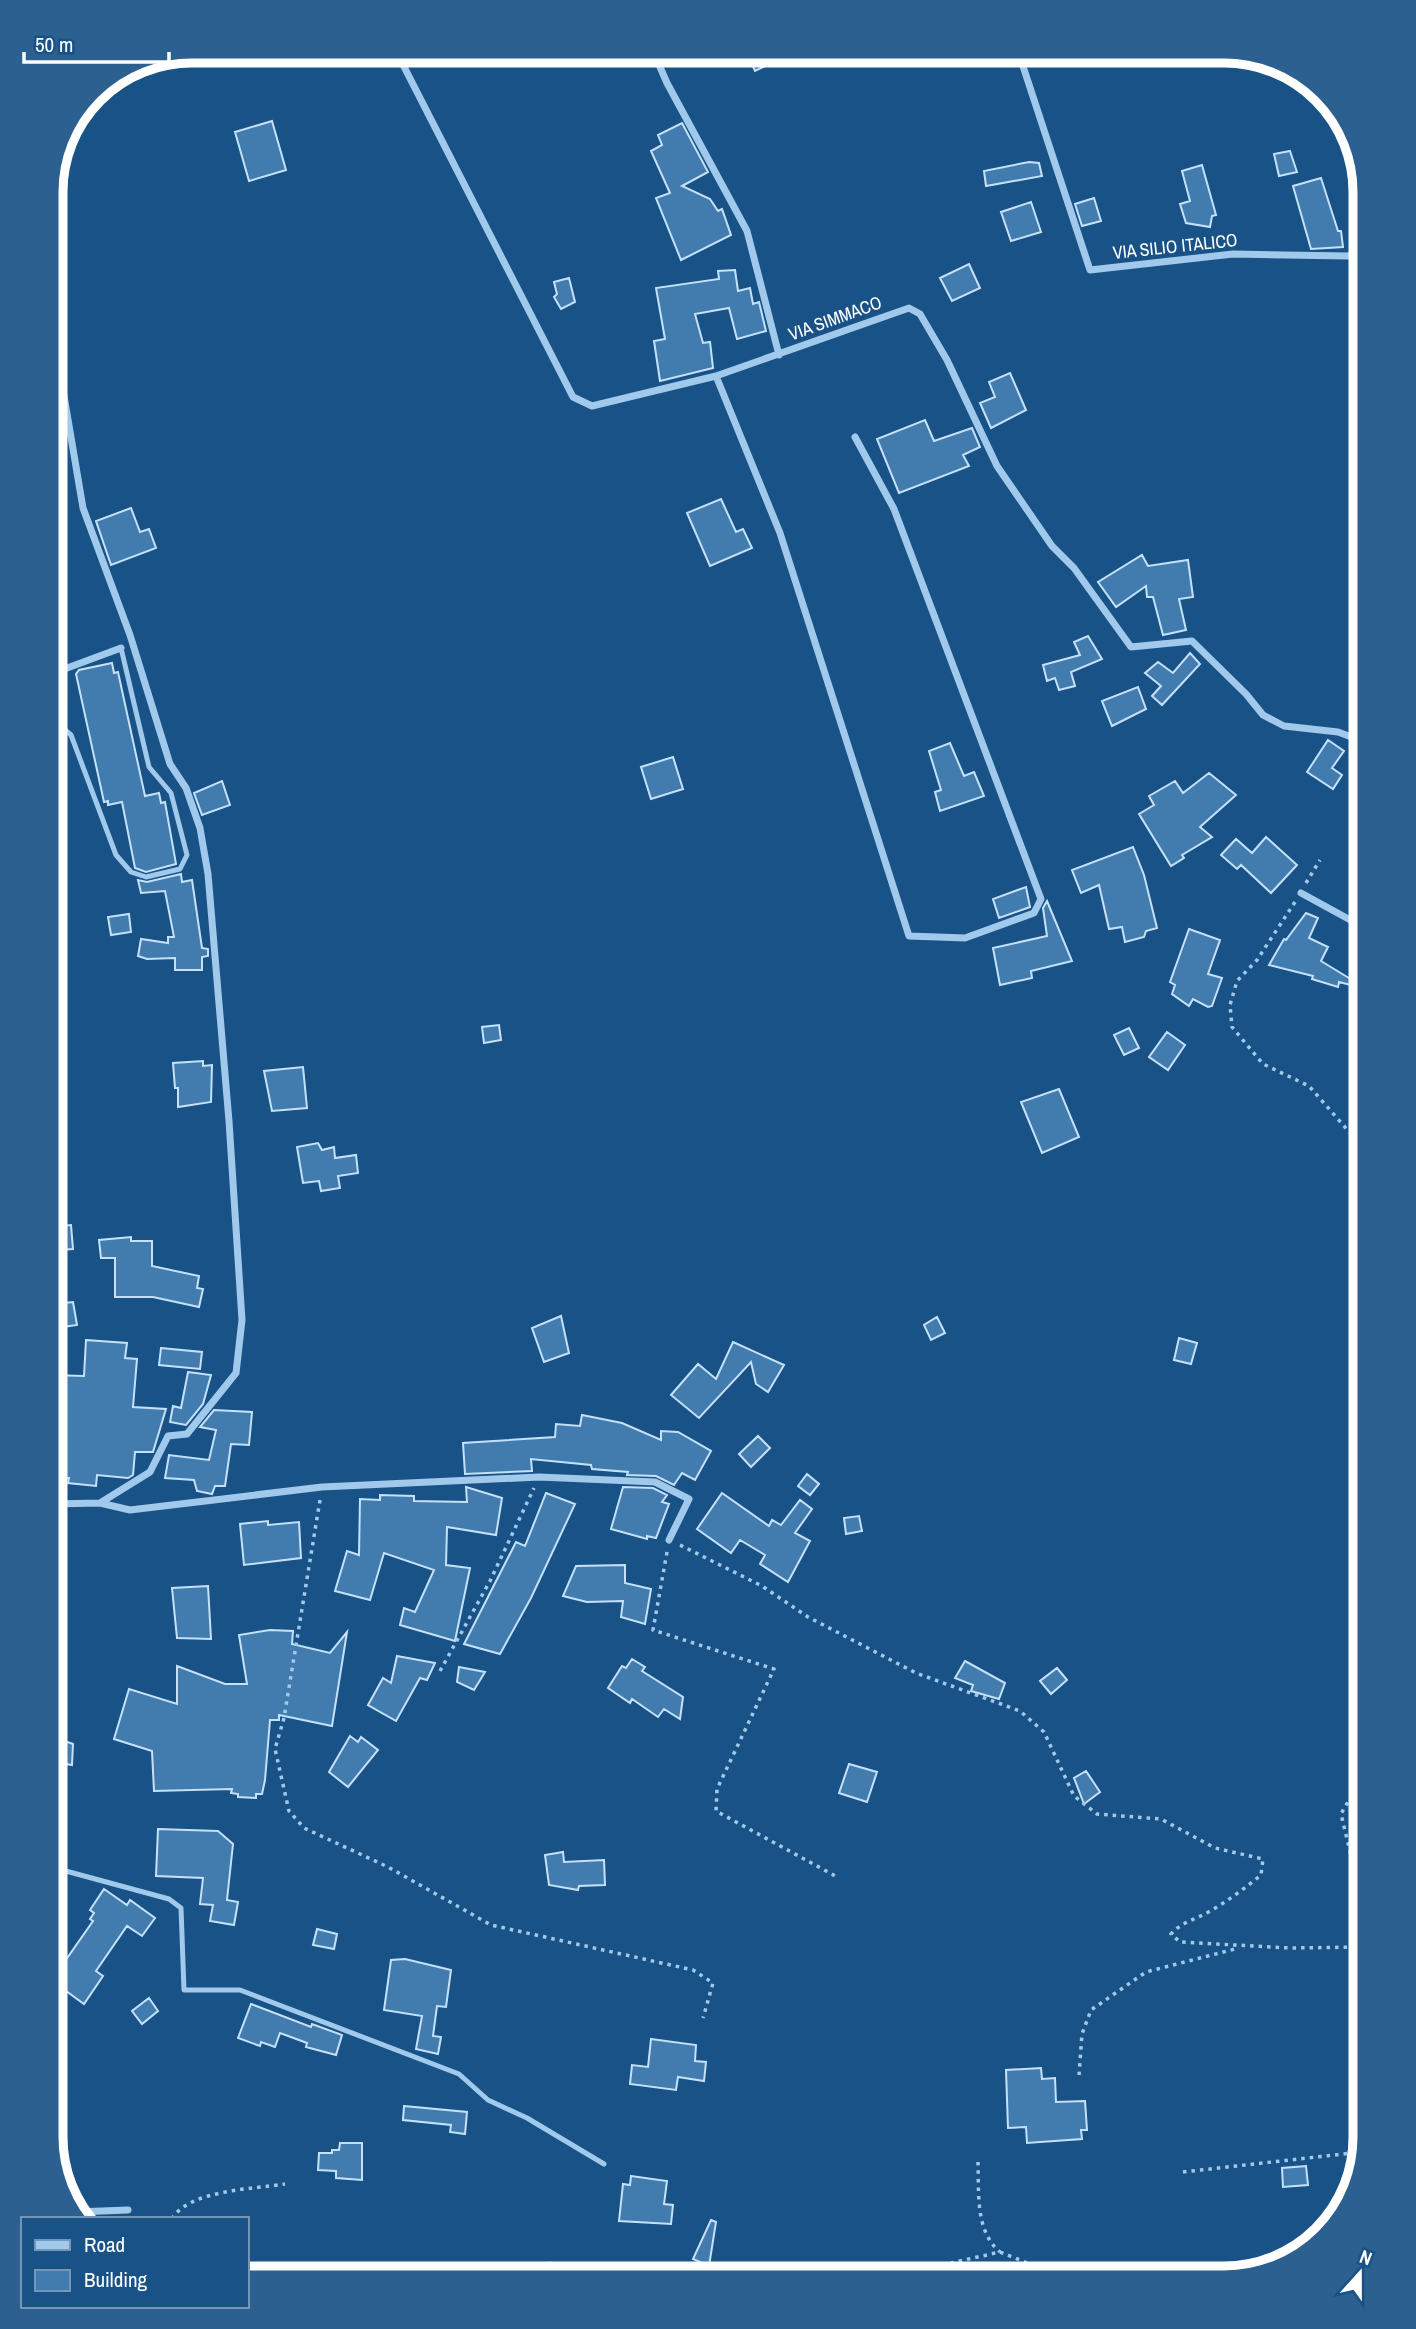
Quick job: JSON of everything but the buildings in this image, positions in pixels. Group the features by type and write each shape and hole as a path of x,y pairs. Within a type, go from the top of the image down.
{"street":[{"name":"VIA SIMMACO","path":"402,63 573,397 593,406 716,376 909,308 920,314 947,360 997,466 1052,546 1074,568 1131,647 1192,642 1246,694 1263,715 1284,726 1338,732 1353,738"},
{"path":"658,63 747,231 779,355"},
{"name":"VIA SILIO ITALICO","path":"1022,63 1090,270 1233,254 1353,254"},
{"path":"716,376 780,533 909,936 965,938 1034,913 1041,899 898,521 855,437"},
{"path":"63,390 83,508 131,635 170,764 186,788 200,828 208,874 228,1107 242,1320 236,1373 187,1434 168,1436 150,1472 100,1503"},
{"path":"63,670 121,648"},
{"path":"1301,893 1353,921"},
{"path":"63,1504 100,1503 130,1510 322,1487 539,1477 655,1482 689,1499 669,1540"},
{"path":"87,2212 128,2210"}],"lane":[{"path":"63,728 71,735 116,855 131,872 146,877 180,869 187,855 171,793 149,767 121,648"},
{"path":"63,1870 169,1899 181,1908 184,1990 240,1990 459,2074 488,2100 527,2118 604,2164"}],"path":[{"path":"1320,860 1257,960 1237,981 1230,1005 1232,1027 1263,1064 1309,1086 1353,1136"},
{"path":"440,1671 490,1581 539,1477"},
{"path":"322,1487 284,1718 275,1749 289,1811 304,1828 388,1867 491,1925 693,1970 713,1983 703,2018"},
{"path":"839,1878 716,1811 717,1789 774,1669 653,1630 669,1540 762,1586 808,1617 916,1673 1020,1711 1044,1732 1074,1796 1097,1814 1161,1819 1214,1848 1262,1858 1261,1875 1208,1912 1181,1923 1171,1934 1180,1942 1245,1947 1353,1947"},
{"path":"1353,1796 1341,1814 1353,1864"},
{"path":"1079,2076 1082,2034 1091,2010 1146,1972 1245,1947"},
{"path":"1183,2172 1352,2153"},
{"path":"978,2162 979,2209 989,2242 1000,2252 1035,2266"},
{"path":"173,2217 177,2210 190,2200 285,2184"},
{"path":"938,2266 1000,2252"},
{"path":"548,2266 550,2263 565,2266"}]}
